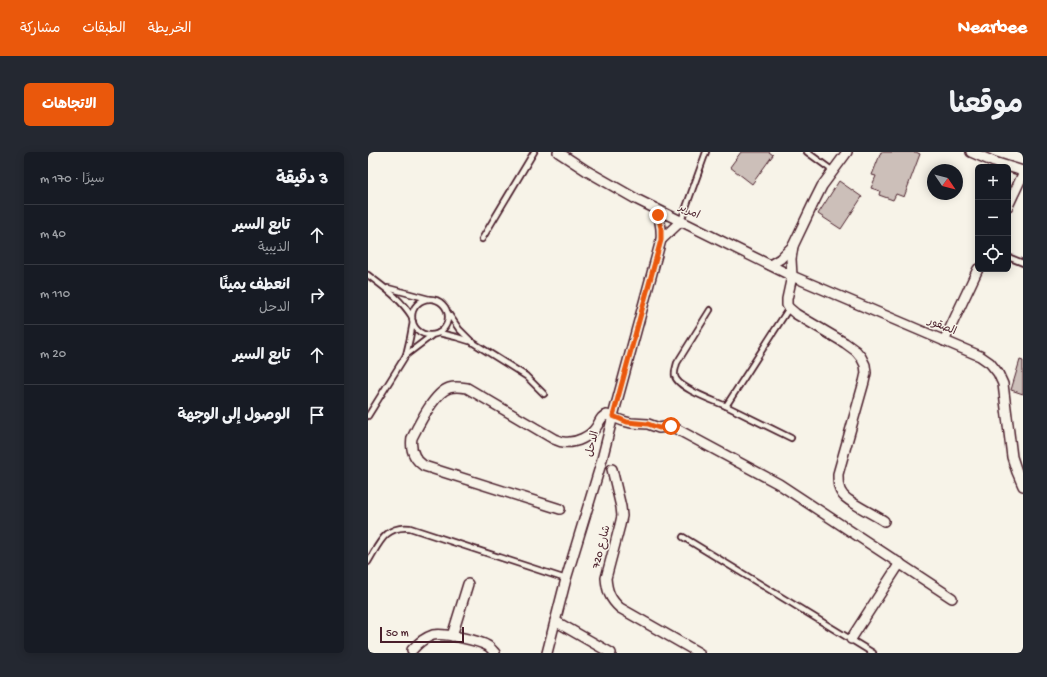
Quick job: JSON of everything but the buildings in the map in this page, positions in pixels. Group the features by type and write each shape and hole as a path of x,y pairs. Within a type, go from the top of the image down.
{"street":[{"name":"امرير","path":"558,152 587,171 656,209 792,276"},
{"path":"847,152 822,186 793,246 791,259 792,276 786,299 789,308 801,318 852,347 861,357 865,365 866,373 864,382 838,474 838,480 840,491 846,498 884,521"},
{"path":"972,152 994,162 1023,171"},
{"path":"1011,200 1023,174"},
{"path":"656,209 660,221 662,234 661,240"},
{"path":"661,240 681,221"},
{"name":"الدحل","path":"547,653 566,580 600,467 661,240"},
{"path":"770,265 780,259 793,246"},
{"path":"944,341 977,272"},
{"name":"الصقور","path":"792,276 980,356 990,363 998,373 1003,384 1012,457 1023,486"},
{"path":"560,509 424,466 419,462 414,457 412,451 412,438 439,393 448,388 458,386 467,388 554,439 563,442 575,442 583,439 594,430 603,416 607,415 627,422 648,424 659,428 671,426 779,484 952,598"},
{"name":"شارع 720","path":"612,469 622,516 606,578 606,585 611,598 620,608 699,653"},
{"path":"851,640 900,563"},
{"path":"452,636 468,584"},
{"path":"555,621 611,653"},
{"path":"412,650 421,640 443,634 482,643 488,646 495,653"}],"lane":[{"path":"482,239 534,152"},
{"path":"681,221 706,152"},
{"path":"807,152 833,171"},
{"path":"1011,258 1023,263"},
{"path":"368,275 400,301 407,309 415,327 419,332 431,336"},
{"path":"384,287 440,302 444,305 459,329 472,342 526,376 544,394"},
{"path":"406,355 413,312 420,302 431,299"},
{"path":"726,406 789,308"},
{"path":"710,310 677,363 675,376 678,381 683,386 702,396 791,438"},
{"path":"368,416 406,355 431,336 439,333 447,325 448,313"},
{"path":"439,333 472,342"},
{"path":"368,562 385,536 394,529 410,528 566,580"},
{"path":"683,537 873,653"}],"route":[{"path":"658,215 662,234 661,240 613,416 623,421 648,424 659,428 671,426"}]}
